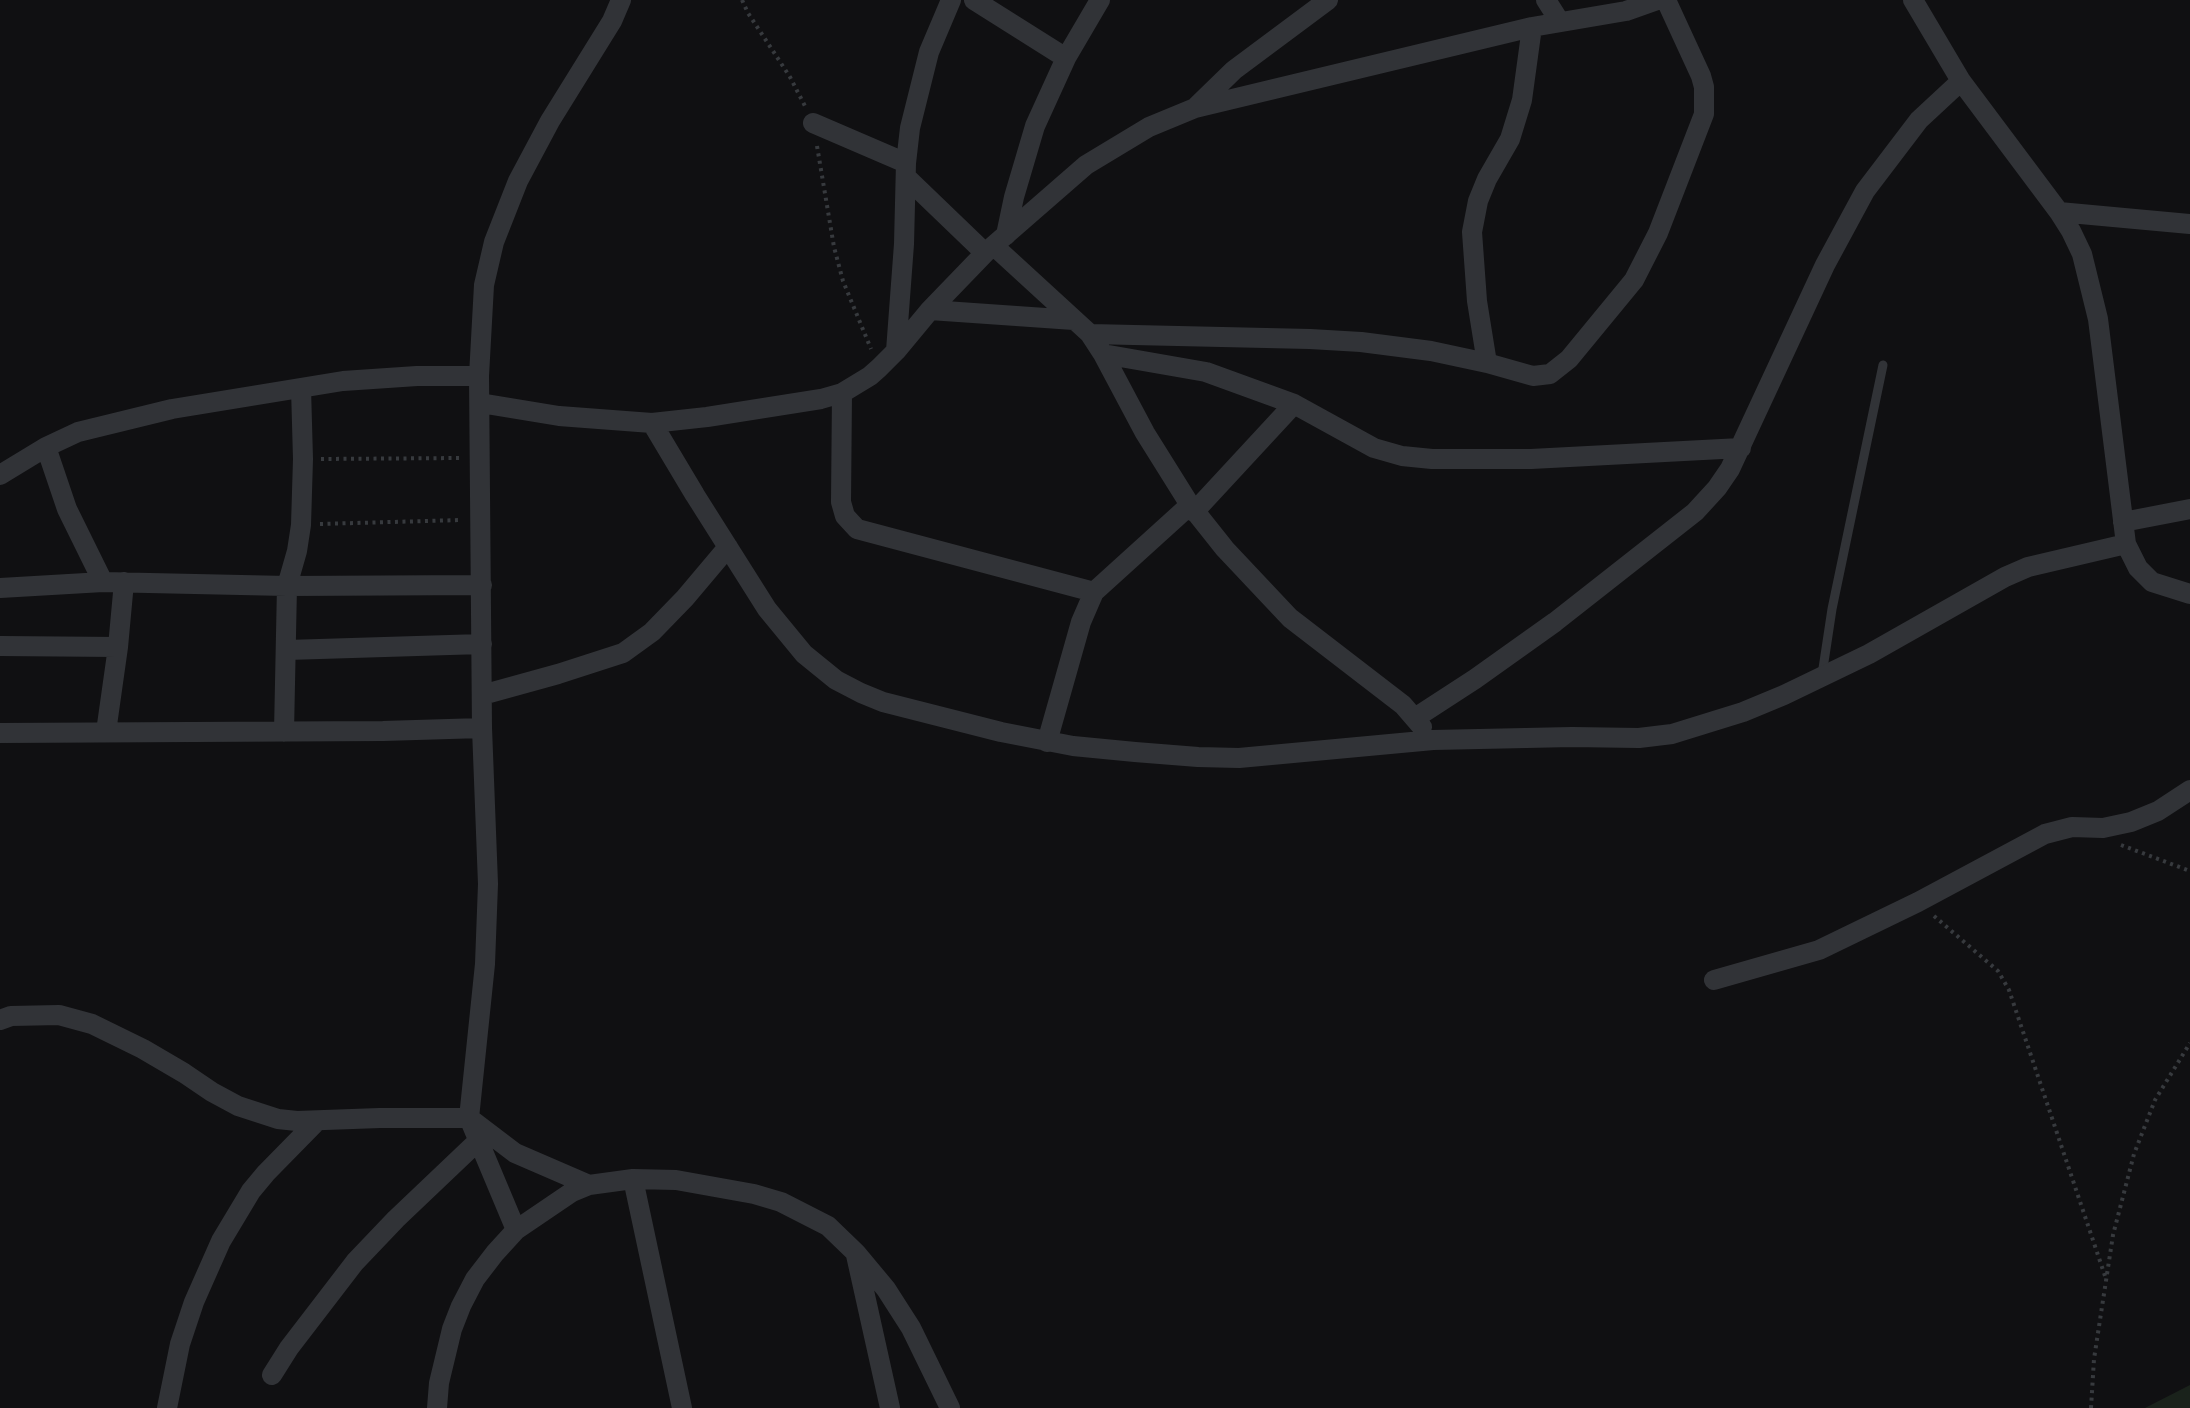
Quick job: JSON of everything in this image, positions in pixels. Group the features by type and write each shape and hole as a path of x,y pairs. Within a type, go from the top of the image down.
{"street":[{"path":"516,1230 469,1118 484,964 488,884 482,694 479,376 484,285 494,242 518,181 550,121 612,21 621,0"},
{"path":"896,351 910,128 929,52 951,0"},
{"path":"974,0 1066,58"},
{"path":"995,245 1014,197 1035,126 1066,58 1100,0"},
{"path":"1195,108 1251,57 1328,0"},
{"path":"1546,0 1560,22"},
{"path":"480,404 559,416 652,423 707,417 821,399 842,393 879,368 930,310 995,245 1086,165 1149,127 1195,108 1532,27 1626,10 1657,0"},
{"path":"1090,334 1361,342 1408,347 1487,363 1525,374 1539,376 1550,374 1563,365 1608,314 1634,280 1658,233 1700,127 1705,99 1701,76 1666,0"},
{"path":"1913,0 1961,81 2058,212 2071,231 2082,254 2098,318 2126,544 2138,568 2152,582 2190,594"},
{"path":"1487,363 1477,301 1473,225 1478,201 1487,179 1510,139 1517,119 1527,78 1532,27"},
{"path":"1414,718 1529,642 1688,518 1717,488 1730,470 1741,448 1826,265 1865,191 1919,120 1961,81"},
{"path":"813,123 906,170 995,245 1090,334 1145,433 1192,508 1225,549 1290,618 1403,705 1433,740"},
{"path":"2058,212 2190,225"},
{"path":"930,310 1074,320"},
{"path":"1103,354 1206,372 1294,404 1374,448 1402,456 1432,459 1531,459 1741,448"},
{"path":"0,476 46,447 78,432 172,409 343,381 479,376"},
{"path":"284,732 287,586 301,525 303,459 301,388"},
{"path":"842,393 841,502 845,516 857,529 1095,592"},
{"path":"1047,742 1081,622 1095,592 1192,508 1294,404"},
{"path":"652,423 767,609 804,654 836,680 883,702 1047,742 1146,753 1239,758 1433,740 1572,736 1639,738 1672,735 1743,712 1822,677 1869,654 2013,573 2028,567 2126,544"},
{"path":"46,447 67,509 103,582"},
{"path":"2123,522 2190,509"},
{"path":"482,694 558,674 623,653 652,632 685,598 728,547"},
{"path":"0,588 103,582 287,586 482,585"},
{"path":"106,732 124,582"},
{"path":"287,650 482,644"},
{"path":"0,645 118,647"},
{"path":"0,733 383,731 483,728"},
{"path":"1714,980 1819,950 1918,902 2045,834 2072,827 2103,828 2131,822 2158,811 2190,790"},
{"path":"0,1020 11,1016 59,1015 92,1024 144,1049 238,1106 278,1119 316,1121 469,1118 515,1153 590,1185"},
{"path":"167,1408 180,1344 194,1302 221,1241 258,1182 316,1121"},
{"path":"272,1375 295,1339 355,1262 396,1219 478,1141"},
{"path":"633,1179 682,1408"},
{"path":"436,1408 444,1356 461,1306 475,1280 516,1230 561,1199 590,1185 633,1179 676,1180 716,1186 782,1202 828,1226 856,1252 886,1288 911,1328 950,1408"},
{"path":"856,1252 890,1408"}],"lane":[{"path":"1822,677 1832,609 1882,365"}],"path":[{"path":"742,0 790,77 813,123 834,247 843,281 879,368"},
{"path":"303,459 480,458"},
{"path":"301,525 481,519"},
{"path":"2115,843 2190,871"},
{"path":"1918,902 1998,971 2009,990 2106,1279"},
{"path":"2091,1408 2094,1359 2106,1279 2114,1235 2134,1154 2155,1100 2190,1043"}],"shaded area":[{"path":"2190,1385 2190,1408 2145,1408"}]}
